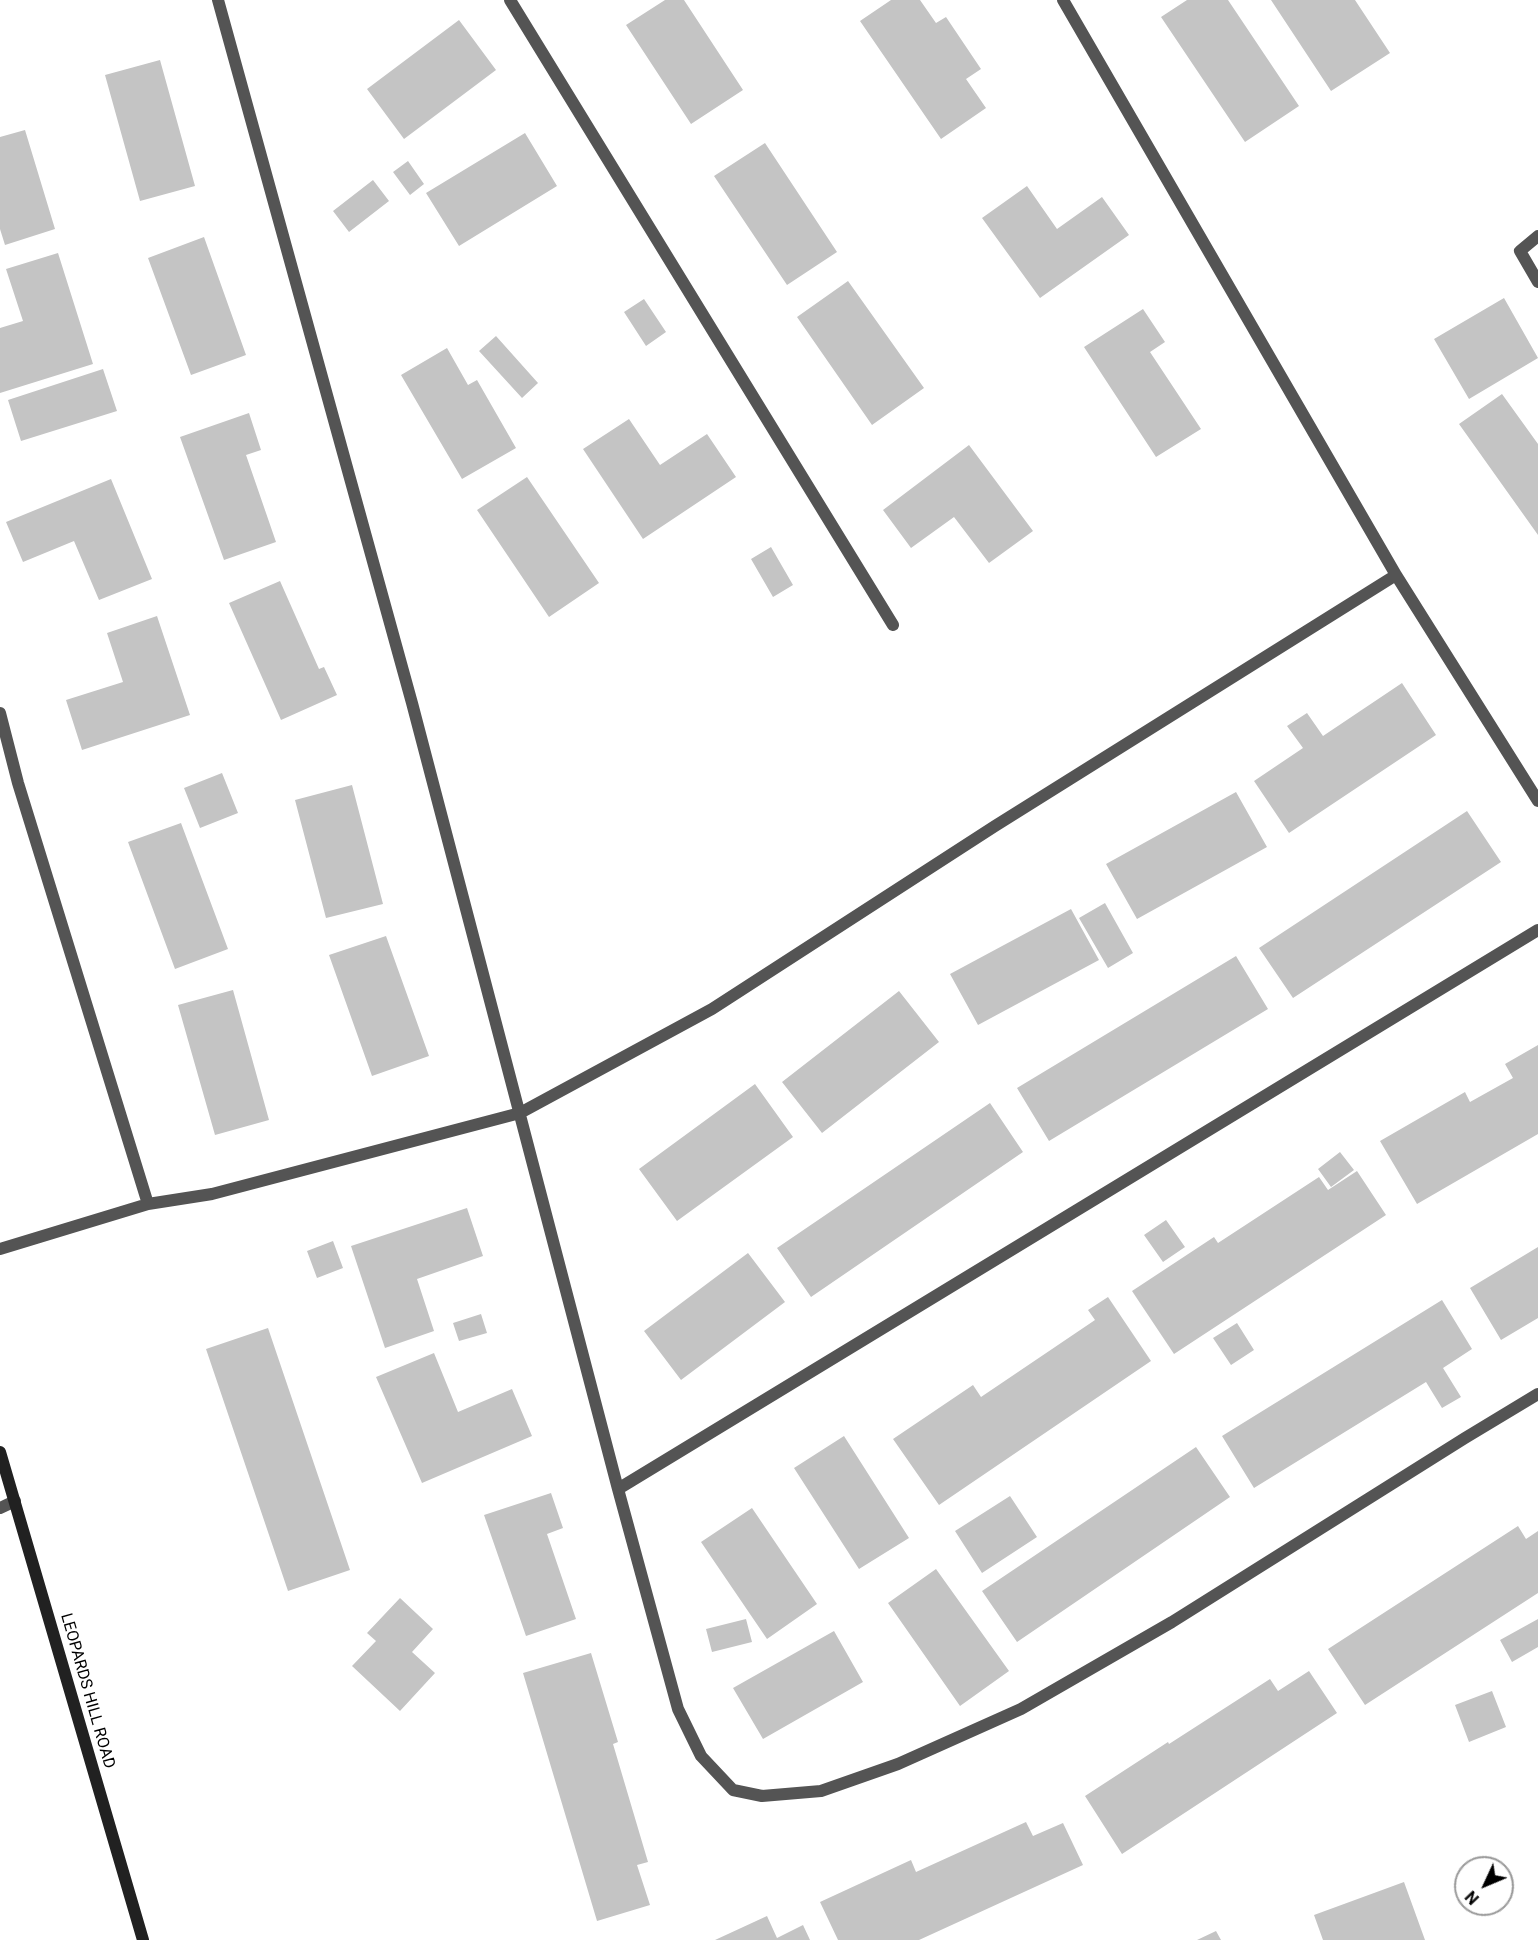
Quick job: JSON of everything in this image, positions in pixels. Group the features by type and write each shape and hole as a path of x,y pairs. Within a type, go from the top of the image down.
{"main road":[{"name":"LEOPARDS HILL ROAD","path":"0,1452 143,1940"}],"street":[{"path":"218,0 412,703 678,1709 701,1756 733,1790 762,1796 821,1791 898,1764 1022,1709 1172,1622 1538,1394"},
{"path":"510,0 893,625"},
{"path":"1063,0 1396,575 1538,801"},
{"path":"1538,236 1520,251 1538,282"},
{"path":"0,1249 148,1204 212,1194 520,1113 712,1009 995,825 1396,575"},
{"path":"0,713 18,783 148,1204"},
{"path":"618,1489 1538,930"},
{"path":"0,1508 15,1501"}],"building":[{"path":"665,0 684,0 743,90 691,124 626,25"},
{"path":"891,0 920,0 936,23 946,17 981,69 966,79 986,108 941,139 860,21"},
{"path":"1187,0 1228,0 1299,106 1245,142 1161,17"},
{"path":"1271,0 1355,0 1390,53 1331,91"},
{"path":"459,20 496,70 404,139 367,89"},
{"path":"160,60 195,186 140,201 105,75"},
{"path":"25,130 55,229 5,245 0,229 0,137"},
{"path":"525,133 557,186 459,246 426,193"},
{"path":"765,143 837,252 787,285 714,176"},
{"path":"408,161 424,184 410,195 393,172"},
{"path":"373,180 389,201 349,232 333,211"},
{"path":"1027,186 1057,229 1102,197 1129,235 1040,298 982,218"},
{"path":"204,237 246,355 191,375 148,258"},
{"path":"58,253 93,364 0,393 0,328 23,321 6,269"},
{"path":"848,281 924,388 872,425 797,317"},
{"path":"1504,298 1538,358 1469,399 1434,339"},
{"path":"644,299 666,332 646,346 624,312"},
{"path":"1143,309 1165,342 1150,352 1201,429 1156,457 1084,347"},
{"path":"496,336 538,383 522,398 479,351"},
{"path":"447,348 468,385 477,380 516,448 462,479 401,375"},
{"path":"103,369 117,411 21,441 8,400"},
{"path":"1502,394 1538,444 1538,535 1459,424"},
{"path":"249,413 261,450 246,455 276,542 224,560 180,437"},
{"path":"629,419 660,465 707,434 736,477 643,539 583,449"},
{"path":"969,445 1033,531 989,563 954,517 911,548 883,510"},
{"path":"527,477 599,583 549,617 477,510"},
{"path":"111,479 152,579 99,600 74,541 23,562 6,522"},
{"path":"771,547 793,585 773,597 751,559"},
{"path":"280,581 319,669 324,667 337,695 281,720 229,603"},
{"path":"157,616 190,715 82,750 66,700 123,682 107,633"},
{"path":"1402,683 1436,735 1289,833 1254,781 1303,748 1287,726 1307,713 1323,736"},
{"path":"222,773 238,813 200,828 184,788"},
{"path":"352,785 383,904 326,918 295,800"},
{"path":"1236,792 1267,847 1137,919 1106,864"},
{"path":"1467,811 1501,862 1293,998 1259,948"},
{"path":"181,823 228,949 175,969 128,842"},
{"path":"1105,903 1133,953 1108,968 1079,918"},
{"path":"1071,909 1099,960 978,1025 950,974"},
{"path":"386,936 429,1056 372,1076 329,955"},
{"path":"1236,956 1268,1009 1049,1141 1017,1088"},
{"path":"233,990 269,1120 215,1135 178,1005"},
{"path":"899,991 939,1042 822,1133 782,1082"},
{"path":"1538,1045 1538,1134 1417,1204 1380,1141 1465,1092 1470,1102 1513,1078 1505,1064"},
{"path":"755,1084 793,1137 677,1221 639,1169"},
{"path":"990,1103 1023,1152 811,1297 777,1248"},
{"path":"1340,1152 1354,1170 1331,1187 1318,1169"},
{"path":"1357,1171 1386,1215 1174,1354 1132,1291 1214,1237 1218,1243 1319,1177 1328,1190"},
{"path":"467,1208 483,1256 417,1279 434,1331 385,1348 351,1246"},
{"path":"1166,1220 1185,1247 1163,1262 1144,1235"},
{"path":"333,1241 343,1268 317,1278 307,1251"},
{"path":"1538,1247 1538,1318 1501,1340 1470,1288"},
{"path":"748,1253 785,1302 681,1380 644,1331"},
{"path":"1108,1297 1151,1361 939,1505 893,1439 973,1385 981,1397 1095,1320 1088,1310"},
{"path":"1442,1300 1472,1349 1443,1368 1461,1397 1442,1408 1426,1382 1254,1488 1222,1436"},
{"path":"481,1314 487,1333 459,1341 453,1323"},
{"path":"1237,1323 1254,1350 1231,1365 1213,1338"},
{"path":"268,1328 350,1570 288,1591 206,1349"},
{"path":"434,1353 458,1412 512,1389 532,1436 422,1483 376,1377"},
{"path":"844,1436 909,1538 859,1569 794,1468"},
{"path":"1196,1447 1230,1497 1017,1642 982,1591"},
{"path":"551,1493 563,1528 547,1534 576,1619 526,1636 484,1515"},
{"path":"1010,1496 1037,1537 982,1573 955,1531"},
{"path":"752,1508 817,1604 767,1639 701,1542"},
{"path":"1518,1526 1526,1539 1538,1531 1538,1593 1365,1705 1328,1649"},
{"path":"936,1569 1009,1671 960,1706 888,1603"},
{"path":"400,1598 433,1629 412,1652 435,1673 400,1711 352,1666 376,1641 367,1633"},
{"path":"746,1619 752,1642 712,1652 706,1629"},
{"path":"1538,1619 1538,1647 1512,1662 1500,1640"},
{"path":"834,1631 863,1682 763,1739 733,1688"},
{"path":"591,1653 618,1742 613,1744 648,1862 637,1865 650,1905 597,1921 523,1673"},
{"path":"1309,1671 1337,1713 1122,1854 1085,1796 1270,1679 1278,1691"},
{"path":"1492,1691 1506,1727 1469,1742 1455,1705"},
{"path":"1026,1822 1033,1836 1063,1823 1083,1865 919,1940 838,1940 820,1902 911,1860 916,1872"},
{"path":"1404,1882 1425,1940 1323,1940 1314,1915"},
{"path":"767,1916 777,1938 803,1925 810,1940 715,1940"},
{"path":"1216,1931 1221,1940 1197,1940"}]}
